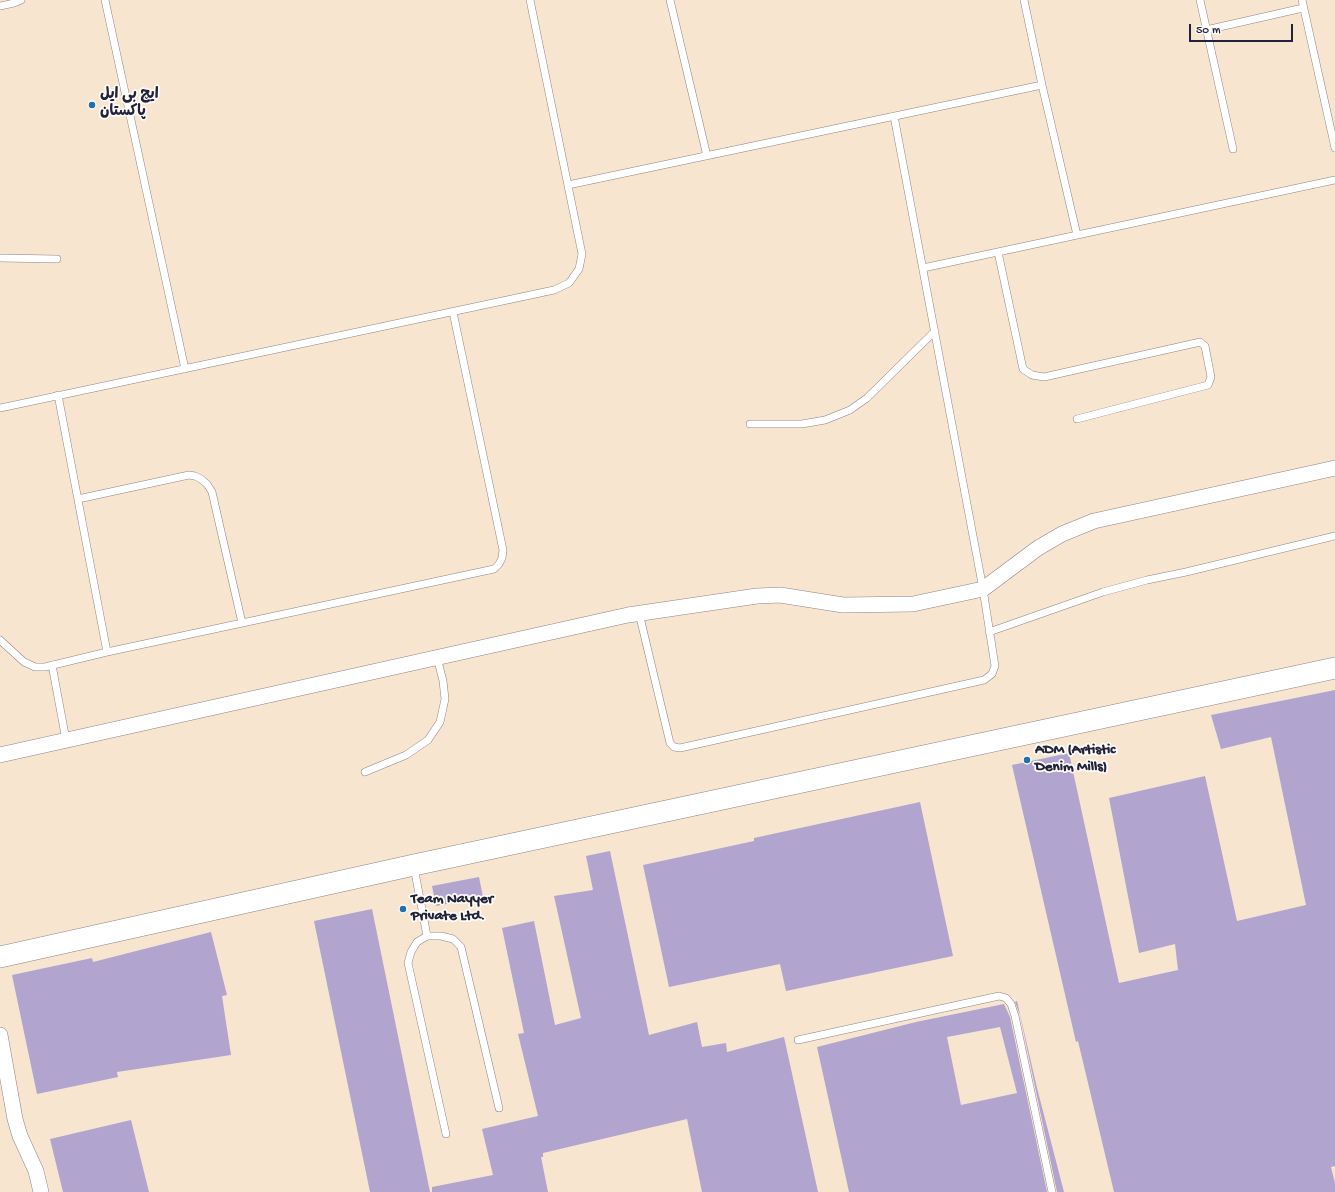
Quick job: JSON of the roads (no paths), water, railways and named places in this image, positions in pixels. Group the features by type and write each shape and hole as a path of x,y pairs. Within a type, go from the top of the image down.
{"street":[{"path":"0,755 639,613 757,596 780,595 843,605 913,604 983,589 1038,548 1062,534 1094,521 1335,468"},
{"path":"0,957 414,865 1335,668"},
{"path":"0,1034 15,1120 20,1136 36,1171 41,1192"}],"lane":[{"path":"0,6 21,0"},
{"path":"105,0 185,368"},
{"path":"0,408 554,290 569,283 580,269 582,254 530,0"},
{"path":"670,0 708,156"},
{"path":"1024,0 1077,235"},
{"path":"1200,0 1233,149"},
{"path":"1302,0 1335,148"},
{"path":"1206,30 1303,8"},
{"path":"568,185 1042,85"},
{"path":"639,613 670,743 674,747 680,748 984,680 992,674 995,666 983,589 894,116"},
{"path":"923,268 1335,180"},
{"path":"998,252 1023,368 1032,375 1044,377 1200,342 1205,346 1211,377 1208,385 1077,419"},
{"path":"0,258 57,259"},
{"path":"0,640 24,662 35,667 52,665 494,568 499,564 502,558 503,550 453,312"},
{"path":"750,424 802,424 825,420 850,410 867,398 935,332"},
{"path":"58,395 107,652"},
{"path":"78,499 189,476 195,476 201,479 207,484 212,492 242,623"},
{"path":"990,632 1118,588 1335,536"},
{"path":"365,772 406,755 428,740 440,722 445,699 443,681 437,657"},
{"path":"52,665 66,740"},
{"path":"414,865 427,936"},
{"path":"446,1134 408,963 411,952 418,942 427,936 441,936 452,939 461,947 499,1108"},
{"path":"798,1040 999,996 1006,998 1011,1004 1015,1016 1052,1192"}],"place":[{"name":"ایچ بی ایل پاکستان","path":"92,105"},
{"name":"ADM (Artistic Denim Mills)","path":"1027,760"},
{"name":"Team Nayyer Private Ltd.","path":"403,909"}]}
